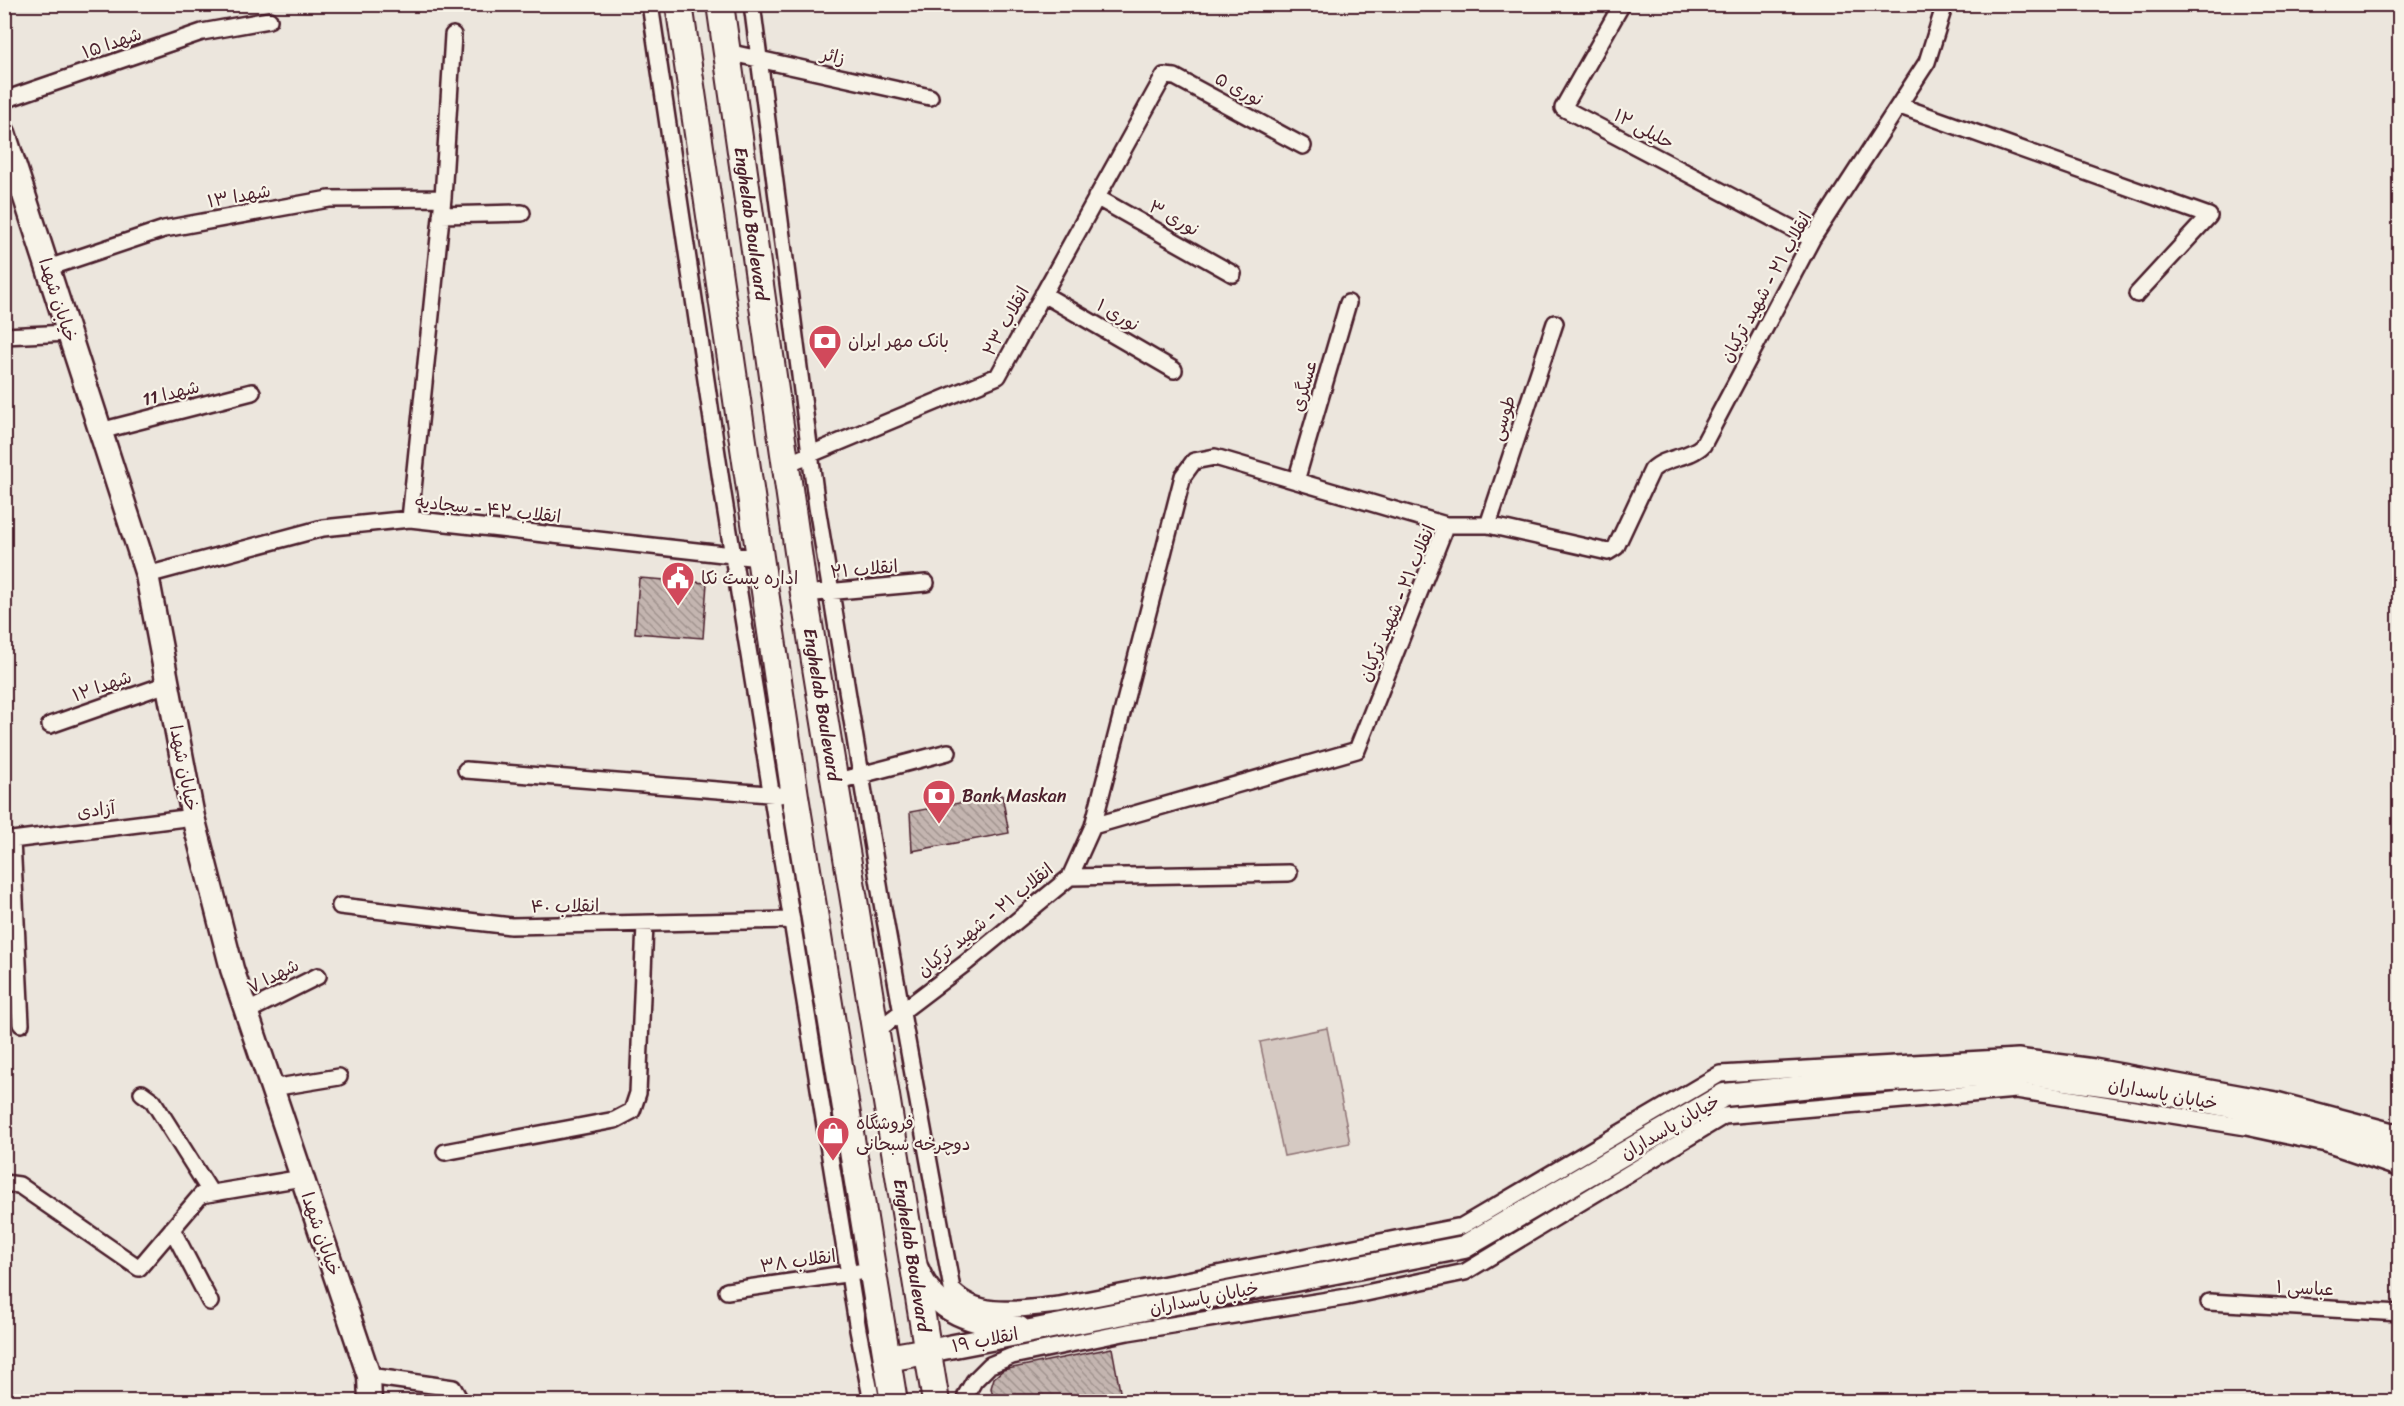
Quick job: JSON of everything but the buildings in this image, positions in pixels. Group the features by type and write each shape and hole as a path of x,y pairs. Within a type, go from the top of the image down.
{"main road":[{"path":"679,4 759,558 783,795 862,1272 887,1358 894,1401"},
{"name":"Enghelab Boulevard","path":"720,4 804,594 936,1401"},
{"name":"خیابان شهدا","path":"7,146 147,575 193,817 232,969 369,1376 370,1401"},
{"path":"707,189 713,178 724,172 736,172 746,179"},
{"name":"خیابان پاسداران","path":"1035,1330 1464,1247 1724,1095 1852,1082 2023,1073 2145,1090 2231,1106 2301,1122 2400,1150"},
{"name":"انقلاب ۱۹","path":"914,1262 923,1285 932,1296 963,1317 973,1321 1035,1330"},
{"name":"انقلاب ۱۹","path":"928,1351 1035,1330"},
{"path":"887,1358 928,1351"}],"street":[{"path":"650,4 733,556 783,795 792,920 862,1272 872,1401"},
{"path":"752,4 811,454 861,775 952,1289 966,1302 977,1306 1008,1310 1059,1305 1462,1226 1720,1074 2018,1057 2094,1067 2276,1100 2400,1133"},
{"name":"حلیلی ۱۲","path":"1622,4 1563,108 1812,239"},
{"name":"انقلاب ۲۱ - شهید ترکیان","path":"875,1032 1070,877 1093,826 1357,750 1446,525 1488,525 1608,552 1616,547 1652,470 1657,465 1696,452 1703,445 1812,239 1927,62 1945,4"},
{"name":"شهدا ۱۵","path":"4,100 202,32 269,20"},
{"path":"410,519 441,215 453,35"},
{"name":"زائر","path":"727,52 930,98"},
{"name":"نوری ۵","path":"1160,85 1164,76 1175,77 1303,146"},
{"name":"انقلاب ۲۳","path":"787,464 999,376 1160,85"},
{"path":"1900,106 2209,216 2137,294"},
{"name":"نوری ۳","path":"1096,197 1233,274"},
{"name":"شهدا ۱۳","path":"48,267 165,229 329,199 442,198"},
{"path":"441,215 522,213"},
{"name":"نوری ۱","path":"1043,294 1174,370"},
{"name":"عسگری","path":"1296,481 1348,303"},
{"name":"طوسی","path":"1488,525 1555,323"},
{"path":"4,336 69,333"},
{"name":"شهدا 11","path":"100,431 252,392"},
{"path":"1093,826 1183,476 1194,462 1215,457 1446,525"},
{"name":"انقلاب ۴۲ - سجادیه","path":"147,575 323,528 410,519 759,558"},
{"name":"انقلاب ۲۱","path":"804,594 926,583"},
{"name":"شهدا ۱۲","path":"50,725 167,684"},
{"path":"834,782 948,752"},
{"path":"466,770 783,795"},
{"name":"آزادی","path":"8,840 193,817"},
{"path":"8,840 21,1024"},
{"path":"1070,877 1289,873"},
{"name":"انقلاب ۴۰","path":"340,906 511,926 792,920"},
{"path":"445,1152 615,1120 632,1111 638,1093 645,924"},
{"name":"شهدا ۷","path":"246,1011 318,976"},
{"path":"272,1088 339,1077"},
{"path":"967,1401 966,1395 974,1381 990,1365 1012,1356 1128,1332 1347,1297 1465,1272 1724,1116 2016,1090 2246,1127 2326,1144 2400,1168"},
{"path":"142,1093 153,1101 211,1193"},
{"path":"4,1183 19,1185 139,1268 201,1195 302,1178"},
{"path":"172,1229 210,1302"},
{"name":"انقلاب ۳۸","path":"728,1291 862,1272"},
{"name":"عباسی ۱","path":"2209,1302 2400,1313"},
{"path":"369,1376 453,1388 461,1401"}],"shaded area":[{"path":"1327,1028 1350,1143 1284,1156 1260,1042"}],"place":[{"name":"بانک مهر ایران","path":"825,370"},
{"name":"اداره پست نکا","path":"678,607"},
{"name":"Bank Maskan","path":"939,825"},
{"name":"فروشگاه دوچرخه سبحانی","path":"833,1162"}]}
